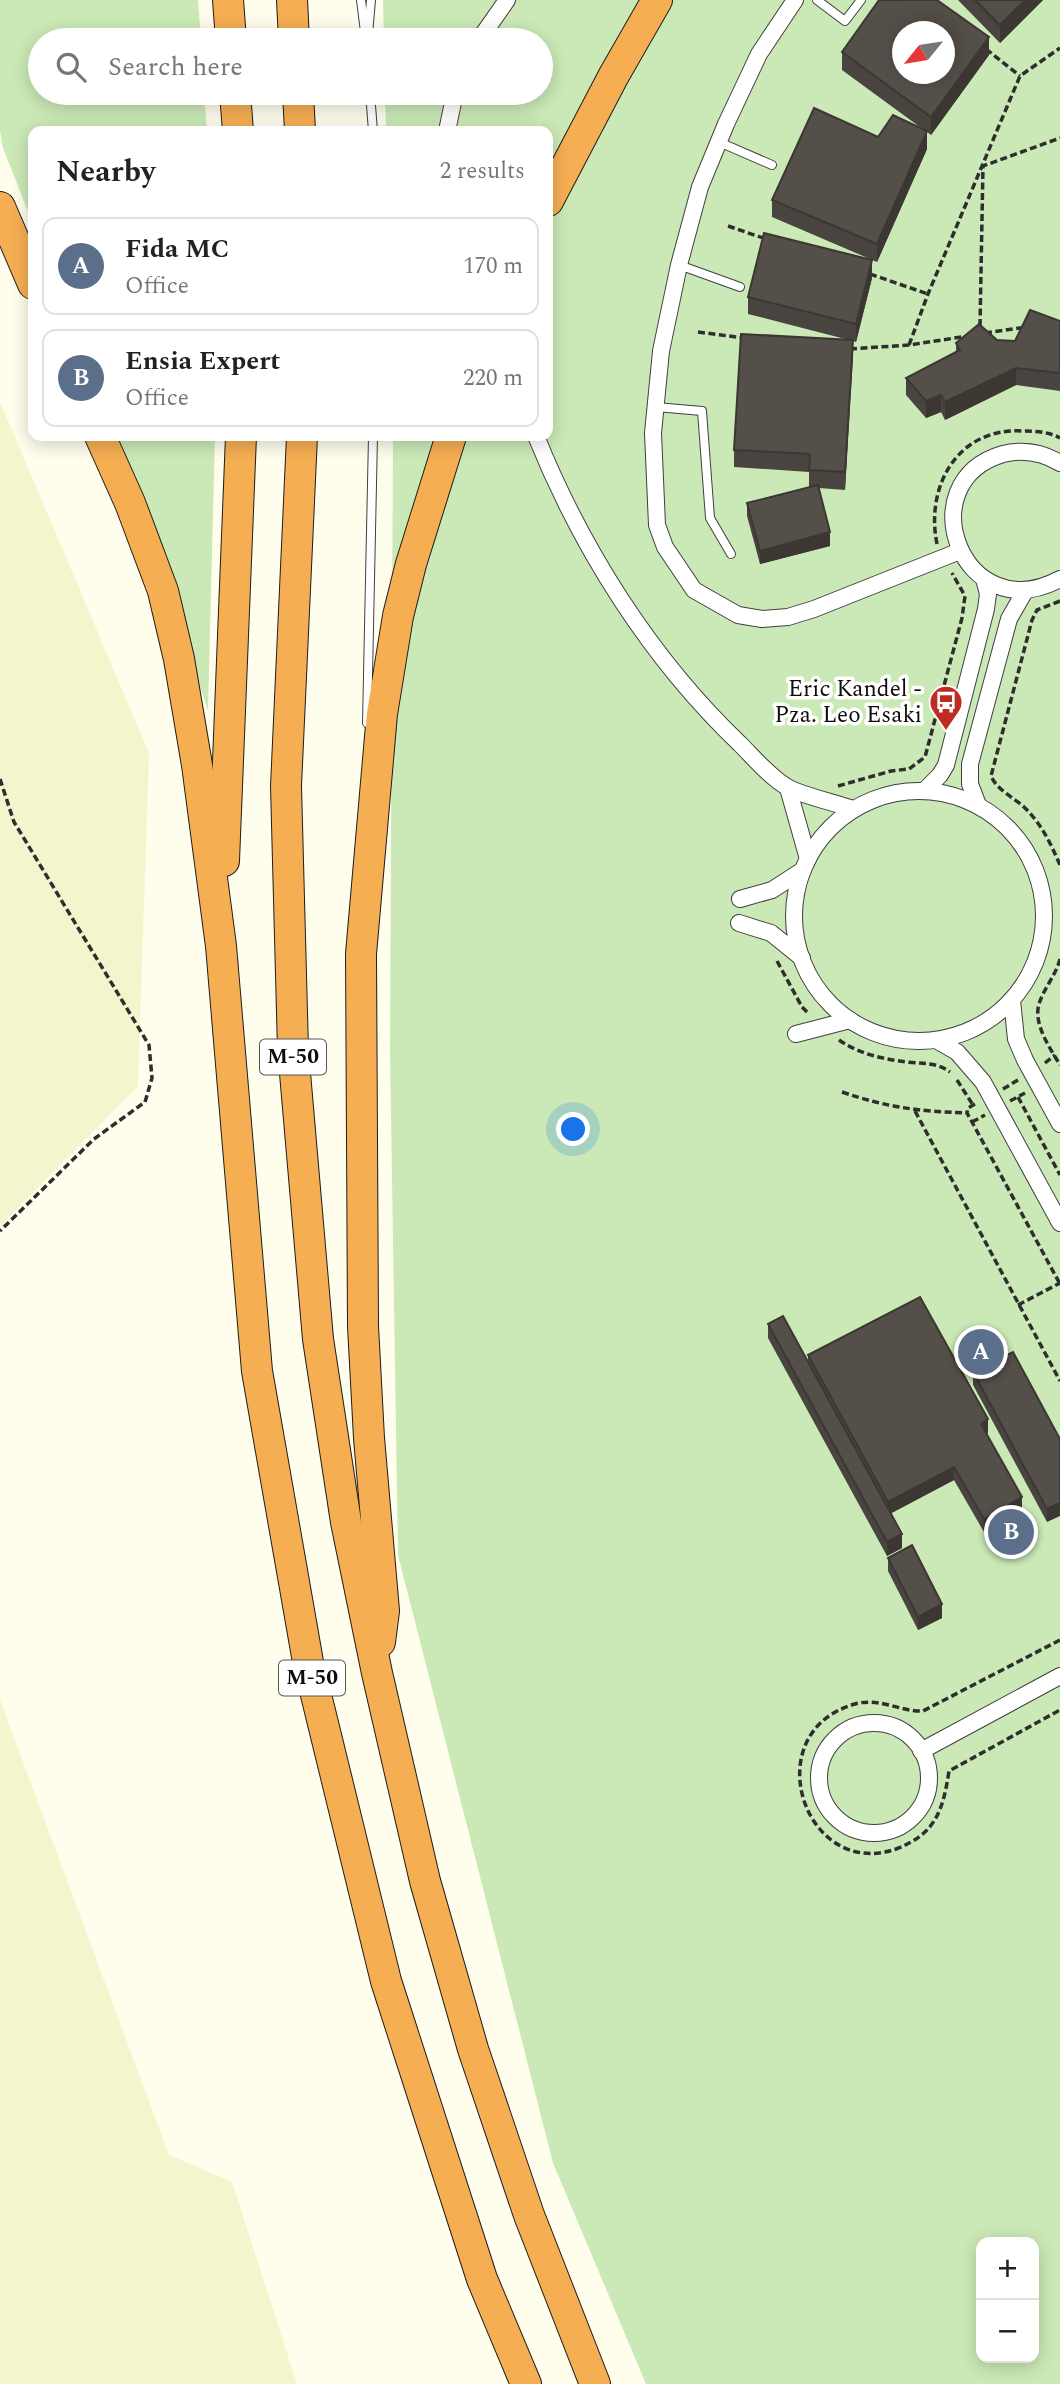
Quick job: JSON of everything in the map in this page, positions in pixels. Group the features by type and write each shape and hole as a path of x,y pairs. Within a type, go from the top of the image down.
{"highway":[{"path":"228,0 230,28"},
{"path":"292,0 293,28"},
{"path":"553,191 657,0"},
{"path":"236,105 238,126"},
{"path":"299,105 300,126"},
{"path":"0,206 28,272"},
{"path":"102,441 130,503 163,591 179,659 197,765 221,946"},
{"name":"M-50","path":"241,441 221,946 257,1371 308,1662 386,1981 482,2279 526,2384"},
{"name":"M-50","path":"302,441 286,786 293,1050 318,1339 345,1522 425,1881 472,2049 529,2215 595,2384"},
{"path":"377,1673 384,1611 369,1438 363,1326 361,954 381,726 398,616 411,564 449,441"}],"street":[{"path":"487,28 507,0"},
{"path":"795,0 759,54 719,142 700,187 679,265 661,351 653,433 657,525 675,566 694,590 738,615 762,619 788,617 960,551"},
{"path":"448,126 452,105"},
{"path":"538,441 575,520 628,609 674,672 718,724 788,788 853,808"},
{"path":"1060,463 1044,455 1023,451 995,457 978,467 964,482 955,501 953,532 969,566 985,579 1002,587 1025,591 1060,579"},
{"path":"924,791 940,775 953,742 986,609 988,594 985,579"},
{"path":"978,805 970,784 971,764 1009,619 1025,591"},
{"path":"788,788 805,865"},
{"path":"924,791 952,795 978,805 996,817 1019,841 1034,867 1044,902 1043,934 1038,956 1026,982 1012,1000 982,1025 961,1034 936,1040 913,1041 890,1038 869,1031 832,1006 816,986 802,958 797,944 794,913 805,865 827,831 853,808 884,795 924,791"},
{"path":"740,899 772,890 805,865"},
{"path":"738,923 771,933 802,958"},
{"path":"1012,1000 1016,1039 1060,1124"},
{"path":"796,1034 850,1020"},
{"path":"936,1040 957,1052 972,1068 998,1108 1060,1223"},
{"path":"921,1751 1060,1676"},
{"path":"867,1724 888,1726 907,1735 921,1751 928,1772 926,1793 917,1812 901,1826 880,1833 859,1831 840,1821 826,1805 819,1785 821,1763 831,1744 846,1730 867,1724"}],"lane":[{"path":"361,0 365,28"},
{"path":"368,28 371,0"},
{"path":"817,0 845,21 861,0"},
{"path":"371,105 373,126"},
{"path":"719,142 772,165"},
{"path":"679,265 740,287"},
{"path":"656,407 702,411 710,518 731,554"},
{"path":"366,733 373,441"},
{"path":"361,954 365,802"}],"path":[{"path":"985,47 1020,76"},
{"path":"909,345 1020,76 1060,48"},
{"path":"983,166 1060,138"},
{"path":"980,334 983,166"},
{"path":"729,226 768,239"},
{"path":"868,274 928,294"},
{"path":"844,349 909,345 1031,326"},
{"path":"698,332 751,338"},
{"path":"980,334 990,340"},
{"path":"828,786 842,786 883,773 909,769 925,757 962,618 965,596 943,558 934,526 937,490 950,463 974,443 997,433 1019,430 1046,433 1060,438"},
{"path":"1060,601 1037,610 1032,620 991,776 995,784 1026,808 1040,825 1060,865"},
{"path":"0,779 14,822 149,1045 152,1078 145,1102 94,1139 0,1231"},
{"path":"772,954 802,1007 822,1027 851,1049 873,1056 944,1068 954,1075 973,1105"},
{"path":"1060,959 1057,971 1040,1003 1037,1018 1060,1065"},
{"path":"972,1122 1039,1086"},
{"path":"842,1092 869,1102 915,1111 967,1113"},
{"path":"1018,1097 1060,1175"},
{"path":"915,1111 1060,1381"},
{"path":"1018,1305 1060,1283"}],"green space":[{"path":"0,0 198,0 200,28 28,28 28,105 205,105 207,126 28,126 28,211 3,148 0,131"},
{"path":"383,0 1060,0 1060,2384 646,2384 553,2163 398,1555 390,1052 393,441 553,441 553,126 386,126 385,105 553,105 553,28 384,28"},
{"path":"0,402 149,753 138,1086 0,1226"},
{"path":"115,441 215,441 208,710"},
{"path":"0,1700 169,2155 232,2182 297,2384 0,2384"}],"building":[{"path":"879,0 937,0 989,37 955,84 955,21 892,21 892,84 955,84 931,117 842,52"},
{"path":"975,0 1025,0 1000,25"},
{"path":"814,108 878,137 893,115 927,131 877,244 772,200"},
{"path":"764,233 872,260 856,324 748,297"},
{"path":"1030,310 1060,321 1060,373 1016,368 945,402 941,395 926,401 906,378 960,350 956,343 979,324 997,340 1015,341"},
{"path":"741,334 853,340 845,472 809,470 810,454 734,450"},
{"path":"818,485 830,532 760,551 747,503"},
{"path":"920,1297 988,1419 981,1424 1022,1497 984,1519 954,1467 888,1502 808,1355"},
{"path":"783,1316 902,1534 887,1542 768,1324"},
{"path":"1013,1352 1060,1439 1060,1503 1047,1509 973,1372"},
{"path":"912,1545 942,1604 918,1617 888,1558"}],"place":[{"name":"Eric Kandel - Pza. Leo Esaki","path":"946,732"},
{"name":"Fida MC","path":"981,1352"},
{"name":"Ensia Expert","path":"1011,1532"}]}
